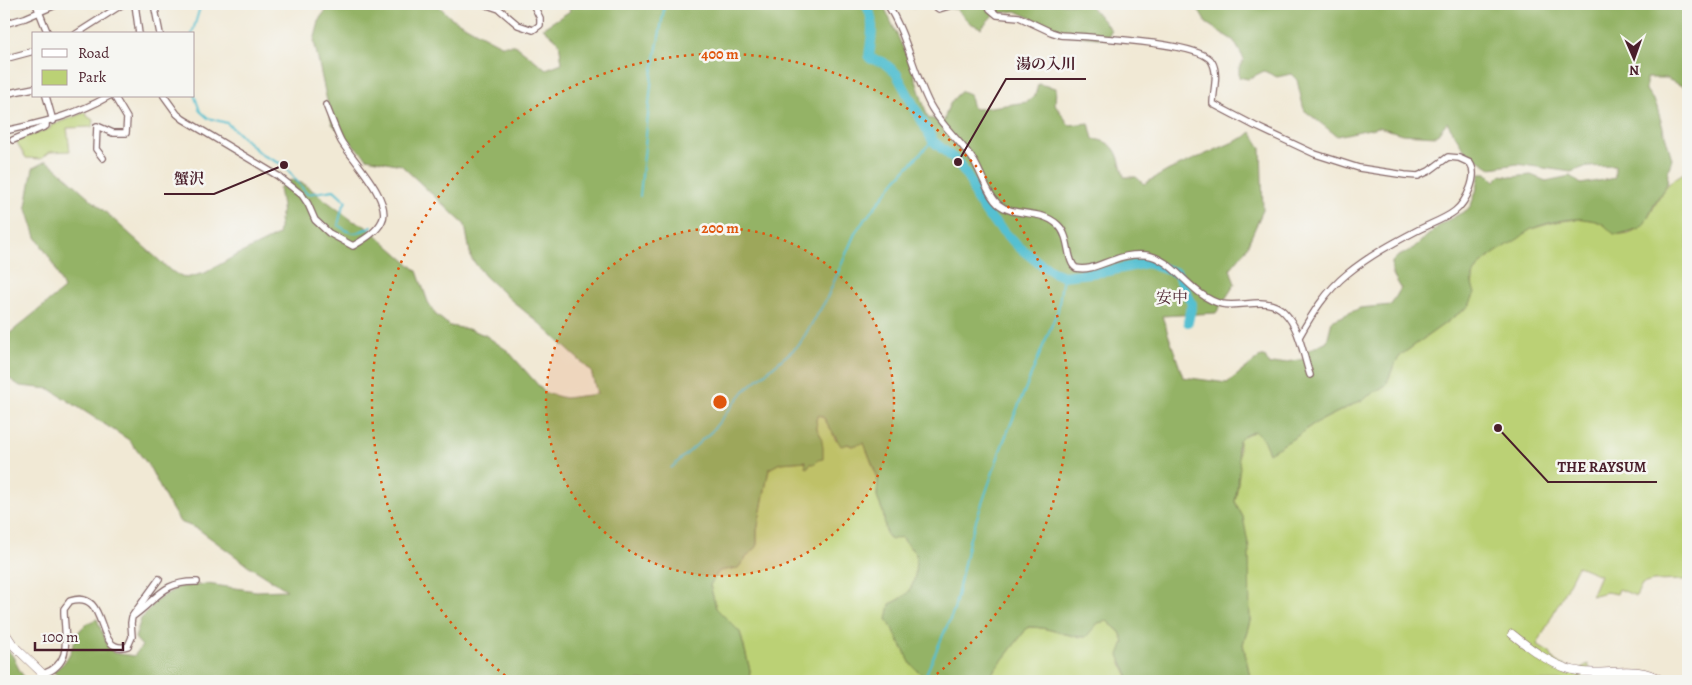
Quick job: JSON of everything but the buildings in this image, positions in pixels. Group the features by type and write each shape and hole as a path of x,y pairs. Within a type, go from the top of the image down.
{"street":[{"path":"36,4 47,32"},
{"path":"4,24 25,18 58,4"},
{"path":"79,32 123,4"},
{"path":"134,4 139,32"},
{"path":"154,4 160,32"},
{"path":"484,4 499,9 518,25 533,30 540,25 540,18 533,4"},
{"path":"887,4 902,34 929,103 939,120 974,162 997,203 1011,211 1044,216 1052,220 1065,234 1073,266 1076,268 1089,269 1112,260 1138,255 1158,258 1200,293 1217,302 1233,305 1263,303 1280,308 1289,318 1299,337 1310,375"},
{"path":"932,4 940,8 955,4"},
{"path":"988,4 990,9 997,15 1020,17 1060,35 1183,48 1207,56 1213,64 1215,81 1213,104 1276,136 1348,166 1405,176 1418,176 1429,171 1448,157 1459,158 1470,163 1473,170 1469,190 1466,198 1457,209 1392,244 1359,264 1344,276 1318,305 1299,337"},
{"path":"4,59 32,52"},
{"path":"4,94 32,88"},
{"path":"47,98 53,121"},
{"path":"4,126 9,130 53,121 104,98"},
{"path":"103,158 96,150 97,126 113,133 126,133 127,118 115,98"},
{"path":"165,98 177,114 184,119 278,176 302,195 315,220 329,234 353,246 378,227 382,221 384,208 375,189 341,140 326,105"},
{"path":"13,140 46,126 46,122"},
{"path":"43,674 58,666 66,653 64,609 70,601 80,599 90,602 98,613 110,643 117,648 128,646 131,642 132,617 159,579"},
{"path":"132,617 159,593 173,584 197,582"},
{"path":"4,631 14,646 48,681"},
{"path":"1512,634 1556,664 1572,670 1584,672 1622,671 1647,673 1662,681"}],"green space":[{"path":"331,4 437,4 450,17 501,45 515,45 546,69 562,63 559,42 543,28 570,11 567,4 883,4 912,68 928,118 944,121 950,104 962,91 969,94 973,108 977,109 1027,102 1035,96 1038,84 1056,88 1055,104 1069,125 1089,123 1093,139 1108,143 1116,151 1124,177 1136,177 1144,184 1169,170 1245,137 1251,132 1261,148 1263,210 1245,251 1230,269 1235,284 1216,313 1162,316 1183,377 1227,383 1260,357 1265,357 1269,365 1304,359 1307,351 1327,341 1332,321 1360,308 1391,305 1401,288 1392,273 1392,262 1397,257 1411,250 1441,224 1467,210 1476,192 1480,173 1487,173 1495,181 1501,175 1512,177 1531,175 1546,181 1570,176 1581,184 1615,178 1615,166 1585,167 1571,172 1517,164 1491,168 1465,151 1447,122 1436,136 1402,134 1379,127 1337,136 1304,110 1297,80 1291,74 1277,77 1264,71 1248,79 1239,77 1239,68 1244,59 1234,41 1206,23 1195,4 1688,4 1688,89 1665,78 1646,78 1646,90 1656,104 1672,159 1667,184 1645,223 1640,228 1614,234 1601,223 1572,219 1541,225 1528,231 1483,262 1474,275 1472,283 1475,293 1469,306 1401,355 1395,363 1386,385 1360,401 1312,425 1269,453 1263,439 1255,431 1244,436 1239,441 1237,448 1240,467 1235,502 1243,517 1249,548 1250,621 1243,644 1251,681 1130,681 1119,655 1124,642 1120,632 1107,621 1098,623 1086,637 1028,627 986,681 928,681 911,664 887,619 890,604 905,595 913,584 916,554 901,537 891,540 886,533 883,512 877,497 878,479 864,443 841,446 824,418 819,415 816,419 817,429 821,436 823,459 810,464 807,468 805,467 806,461 780,463 769,469 757,531 757,547 738,568 719,571 710,585 716,608 740,632 750,670 749,681 66,681 53,672 66,660 79,631 97,619 108,647 114,653 134,656 142,646 135,638 141,619 156,601 178,587 207,584 256,591 287,590 249,566 198,529 180,522 149,466 129,440 50,389 20,386 4,375 4,338 64,289 53,263 36,237 26,206 33,168 46,161 54,166 171,271 186,278 205,273 278,235 282,206 279,188 291,180 304,184 353,221 365,225 417,271 428,302 435,314 450,326 468,329 485,335 508,351 545,393 565,398 597,394 591,371 485,276 471,258 465,225 401,165 367,158 332,124 314,41 320,18"},
{"path":"903,4 1089,4 1111,30 1108,39 1068,35 1016,11 994,14 981,28 970,23 956,9 922,6 913,8"},
{"path":"86,112 87,116 93,120 92,127 67,128 70,151 50,152 41,159 26,158 16,141 51,128 50,126"},
{"path":"1688,170 1687,578 1683,580 1653,581 1642,584 1636,596 1619,589 1617,594 1606,592 1591,596 1600,575 1578,566 1537,645 1550,653 1556,663 1577,670 1588,664 1594,681 1251,681 1243,644 1250,621 1243,517 1235,502 1238,482 1239,441 1244,436 1255,431 1263,439 1270,452 1312,425 1360,401 1386,385 1395,363 1401,355 1469,306 1474,273 1480,265 1497,251 1531,229 1555,222 1578,219 1594,220 1607,226 1614,234 1625,234 1634,231 1646,220 1668,184"},
{"path":"819,415 822,416 831,429 835,439 852,446 864,442 878,479 877,497 883,512 886,533 900,537 916,554 913,584 910,590 899,600 890,604 911,664 928,681 749,681 750,670 740,632 716,608 710,585 719,571 738,568 757,547 757,531 769,469 780,463 807,461 806,463 809,466 821,436 817,429 816,419"},
{"path":"1107,621 1120,632 1124,642 1121,663 1130,681 986,681 1028,627 1085,637 1098,623"},
{"path":"4,647 12,656 25,681 4,681"}],"waterway":[{"path":"193,32 201,4"},
{"path":"640,196 652,75 665,4"},
{"path":"866,4 872,24 869,57 883,62 896,73 933,141 958,162 971,183 976,198 989,217 1019,247 1039,263 1063,276 1108,271 1147,263 1177,273 1192,304 1188,322"},
{"path":"195,97 200,111 208,118 227,123 262,155 284,165 307,194 334,190 346,201 338,225 351,233 358,233 372,226"},
{"path":"671,468 712,431 744,391 799,345 826,300 856,231 896,180 933,140"},
{"path":"923,681 954,610 969,541 1003,443 1058,310 1063,276"}],"place":[{"name":"湯の入川","path":"958,162"},
{"name":"蟹沢","path":"284,165"},
{"name":"THE RAYSUM","path":"1498,428"}],"district":[{"name":"安中","path":"1172,298"}]}
